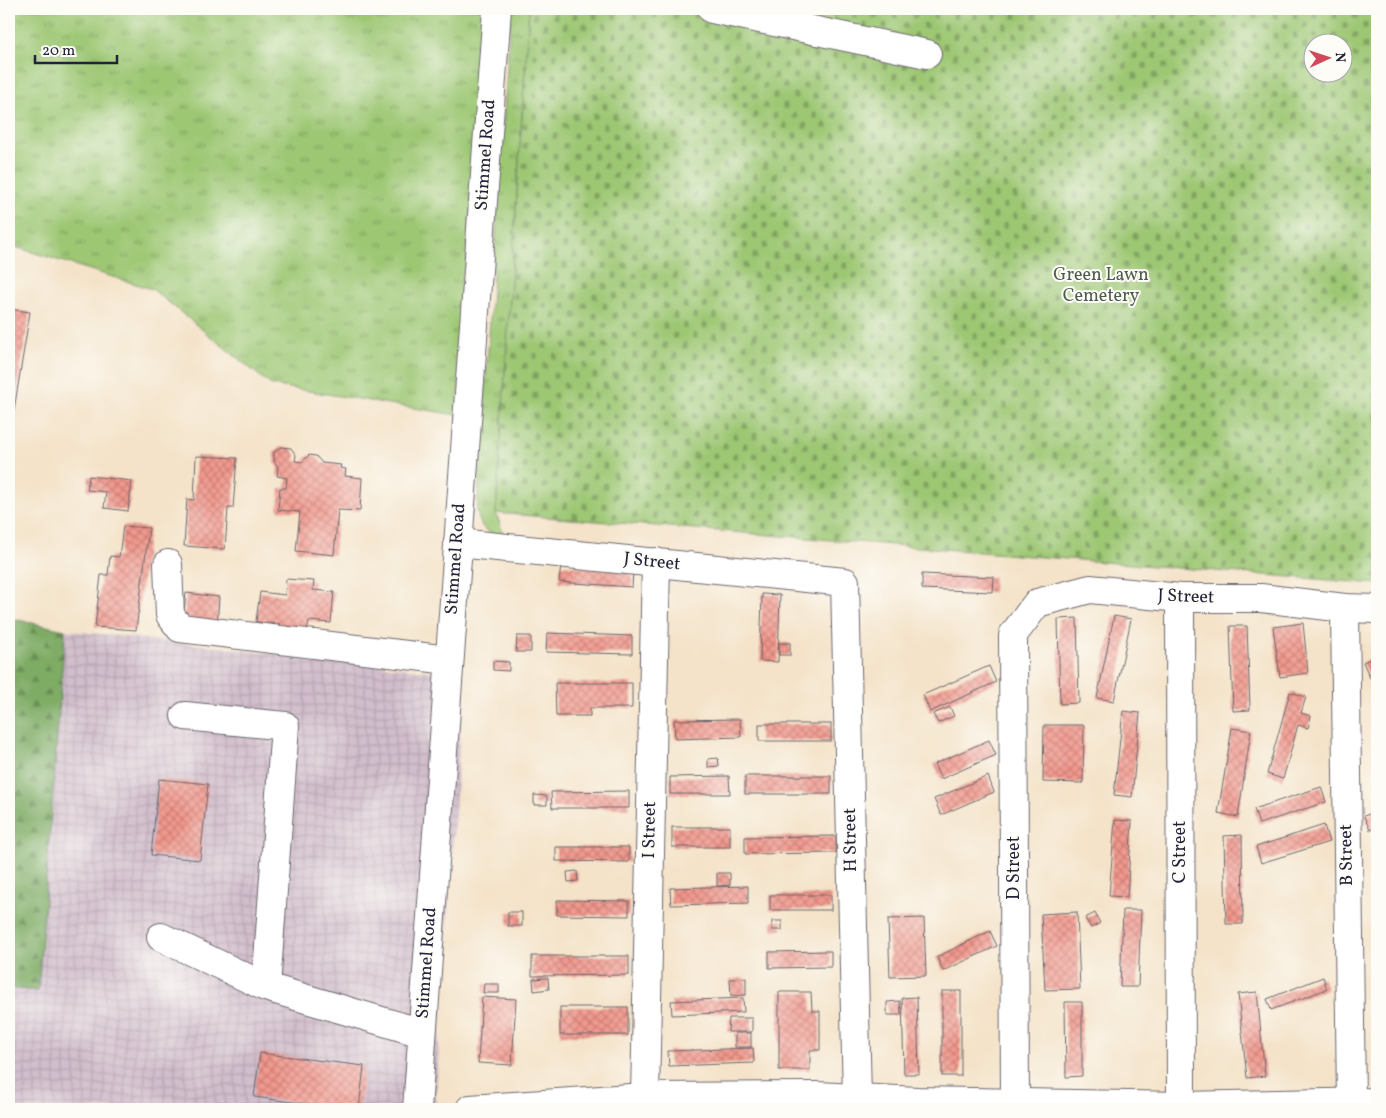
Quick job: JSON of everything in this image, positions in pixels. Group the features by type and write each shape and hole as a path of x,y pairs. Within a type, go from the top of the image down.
{"street":[{"name":"Stimmel Road","path":"417,1109 496,9"},
{"path":"712,9 927,54"},
{"name":"J Street","path":"458,543 846,582"},
{"name":"I Street","path":"645,1097 656,562"},
{"path":"168,564 170,615 180,628 449,660"},
{"name":"H Street","path":"846,582 857,1098"},
{"name":"J Street","path":"1013,635 1037,603 1090,590 1180,598 1261,598 1345,608 1377,609"},
{"name":"C Street","path":"1180,598 1181,1106"},
{"name":"B Street","path":"1345,608 1350,1103"},
{"name":"D Street","path":"1013,635 1015,1102"},
{"path":"185,716 285,726 266,987"},
{"path":"161,936 266,987 422,1033"},
{"path":"470,1109 645,1097 817,1096 1181,1106 1294,1106 1377,1102"}],"shaded area":[{"path":"65,630 464,675 435,1109 9,1109 9,988 38,991"}],"green space":[{"path":"9,9 484,9 457,415 271,385 152,289 9,245"},
{"path":"511,9 529,9 496,513 504,536 485,530 477,512"},
{"name":"Green Lawn Cemetery","path":"529,9 1377,9 1377,584 496,513"},
{"path":"9,618 65,630 38,991 9,988"}],"building":[{"path":"9,309 30,312 14,410 9,410"},
{"path":"281,447 291,448 296,455 295,461 302,462 309,455 316,456 322,463 341,465 340,468 346,469 345,476 362,478 360,511 338,510 334,555 296,551 300,512 278,510 280,488 286,488 287,478 277,476 278,467 274,461 274,452"},
{"path":"196,456 237,458 233,508 228,508 225,549 184,546 187,499 194,500"},
{"path":"89,476 132,481 128,511 104,508 106,492 87,490"},
{"path":"123,526 149,528 136,630 95,627 101,575 108,575 110,556 119,557"},
{"path":"561,565 633,571 632,587 559,582"},
{"path":"922,574 994,577 993,592 922,589"},
{"path":"286,579 314,581 313,590 334,592 331,623 309,621 307,630 279,627 280,624 256,622 260,592 285,595"},
{"path":"186,593 219,597 217,628 183,621"},
{"path":"762,594 780,595 778,662 760,661"},
{"path":"1114,616 1131,619 1114,701 1097,698"},
{"path":"1077,618 1079,703 1060,704 1058,619"},
{"path":"1303,623 1308,673 1280,677 1273,627"},
{"path":"1230,626 1247,626 1250,710 1233,711"},
{"path":"547,633 632,636 632,654 546,652"},
{"path":"517,636 531,636 531,652 516,652"},
{"path":"779,643 790,643 790,655 779,655"},
{"path":"1377,656 1377,675 1370,678 1363,662"},
{"path":"493,661 509,662 509,671 493,670"},
{"path":"989,666 996,682 930,712 923,695"},
{"path":"555,683 632,683 632,708 590,708 590,716 556,716"},
{"path":"1290,692 1306,697 1301,713 1311,716 1308,728 1298,725 1283,779 1267,774"},
{"path":"950,707 954,716 938,723 933,714"},
{"path":"1123,711 1140,713 1132,797 1114,795"},
{"path":"740,719 741,737 675,739 674,720"},
{"path":"759,724 831,724 831,741 759,741"},
{"path":"1044,725 1084,725 1083,783 1043,782"},
{"path":"1232,728 1251,731 1238,817 1218,813"},
{"path":"989,740 996,755 941,779 934,764"},
{"path":"718,758 719,766 708,767 708,759"},
{"path":"729,776 730,794 670,794 670,777"},
{"path":"745,776 831,776 831,794 745,794"},
{"path":"988,776 994,792 941,815 934,799"},
{"path":"159,779 208,784 200,860 151,855"},
{"path":"1321,787 1326,802 1259,824 1254,809"},
{"path":"629,791 629,808 552,808 551,792"},
{"path":"534,795 547,796 547,805 534,805"},
{"path":"1377,811 1377,827 1370,830 1364,816"},
{"path":"1115,820 1132,821 1127,897 1109,896"},
{"path":"1324,825 1329,842 1261,863 1256,847"},
{"path":"672,827 730,827 730,847 672,847"},
{"path":"1242,835 1243,924 1226,924 1224,836"},
{"path":"836,836 836,853 745,854 745,837"},
{"path":"556,847 629,847 629,862 556,861"},
{"path":"577,871 578,881 568,882 567,872"},
{"path":"717,873 730,873 730,885 717,886"},
{"path":"748,886 748,903 671,905 670,888"},
{"path":"770,895 831,895 831,910 770,910"},
{"path":"557,900 629,901 629,916 557,915"},
{"path":"1123,910 1141,910 1138,987 1120,987"},
{"path":"508,912 522,912 522,926 508,926"},
{"path":"1077,912 1080,989 1045,990 1041,914"},
{"path":"1095,913 1100,923 1091,928 1085,918"},
{"path":"924,918 926,976 890,977 888,919"},
{"path":"772,921 782,921 782,930 772,930"},
{"path":"990,931 997,946 943,971 937,957"},
{"path":"831,951 831,967 769,968 769,952"},
{"path":"532,956 629,956 629,975 532,976"},
{"path":"1323,977 1327,989 1271,1010 1267,999"},
{"path":"548,978 549,989 534,991 533,979"},
{"path":"746,978 746,995 731,996 730,979"},
{"path":"484,984 499,984 499,993 483,993"},
{"path":"942,991 961,991 961,1076 942,1076"},
{"path":"779,992 811,992 812,1011 820,1011 820,1050 810,1050 810,1070 779,1070"},
{"path":"1257,992 1265,1076 1247,1078 1238,994"},
{"path":"482,997 516,999 512,1065 478,1063"},
{"path":"917,997 919,1074 904,1074 902,998"},
{"path":"743,998 744,1012 672,1015 671,1001"},
{"path":"900,1001 901,1015 887,1015 887,1002"},
{"path":"1065,1002 1082,1002 1082,1076 1066,1077"},
{"path":"560,1007 628,1007 628,1035 560,1035"},
{"path":"729,1018 752,1018 752,1032 728,1032"},
{"path":"735,1033 751,1033 751,1047 735,1047"},
{"path":"753,1048 754,1063 669,1066 668,1051"},
{"path":"260,1053 364,1066 359,1109 344,1109 254,1097"}]}
